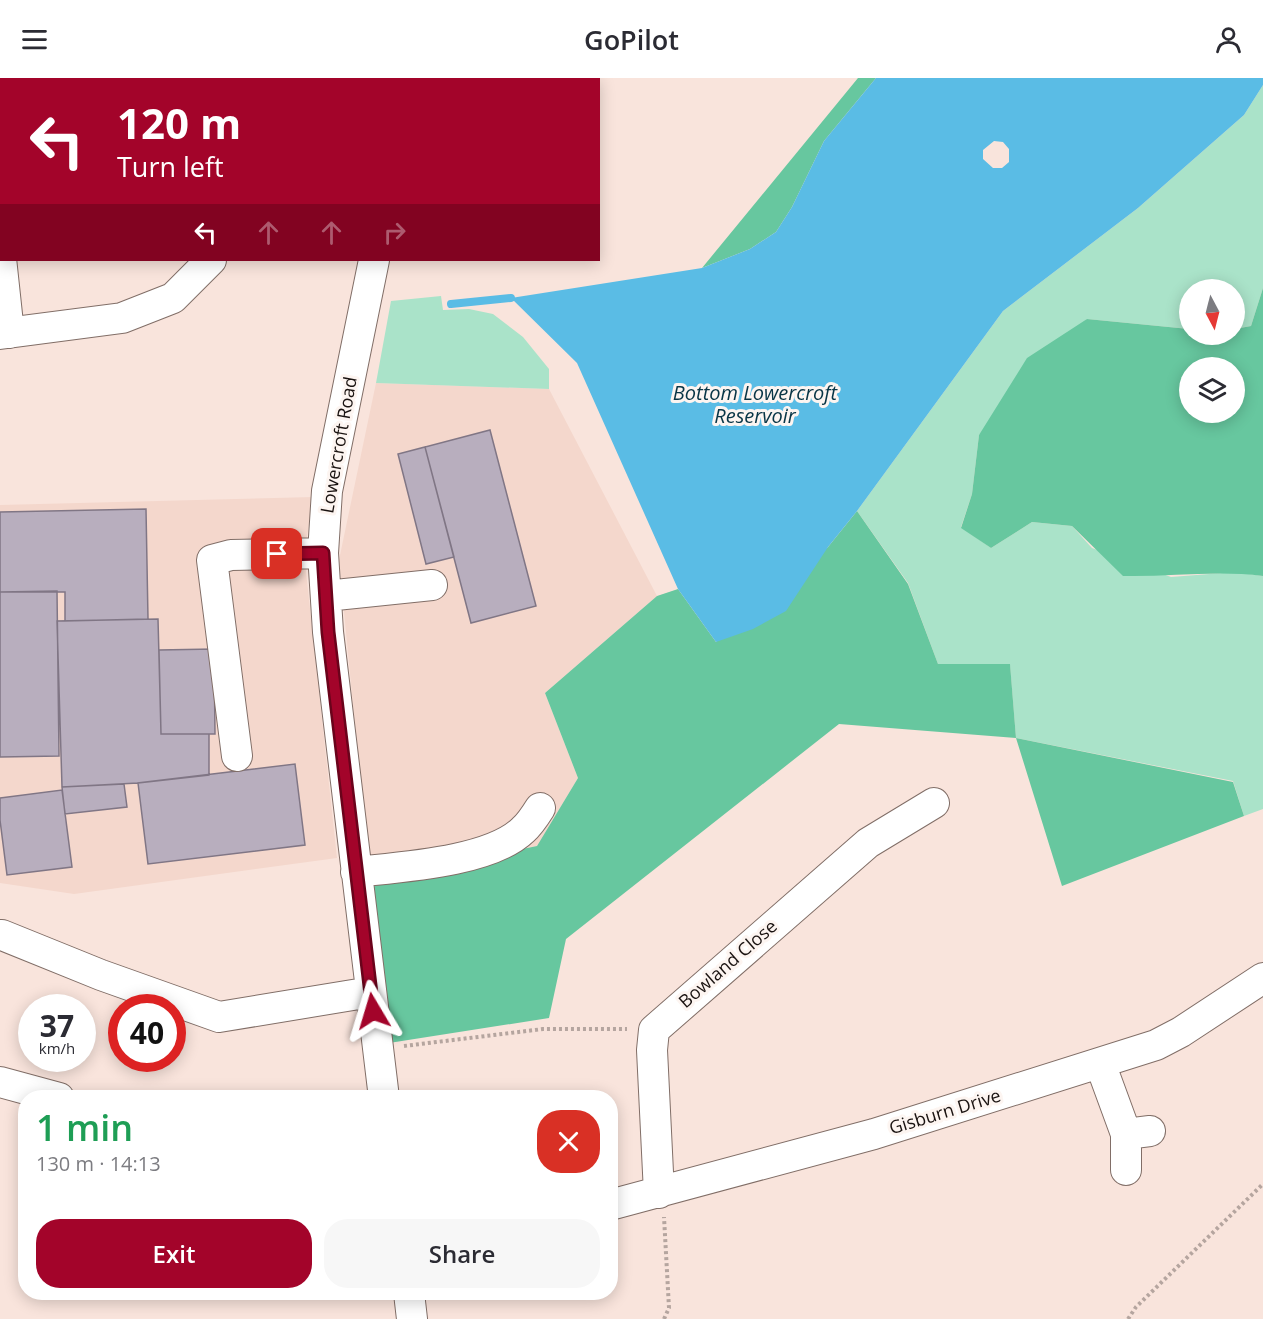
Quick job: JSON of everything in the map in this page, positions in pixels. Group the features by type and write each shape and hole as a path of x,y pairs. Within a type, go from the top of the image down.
{"street":[{"path":"1,261 4,333 122,318 173,298 210,261"},
{"name":"Lowercroft Road","path":"374,261 327,491 323,553 356,872 383,1090"},
{"path":"237,756 212,560 231,555 323,553"},
{"path":"326,596 432,585"},
{"name":"Bowland Close","path":"653,1036 654,1030 665,1019 915,805"},
{"path":"356,872 429,864 484,851 509,841 524,830 540,808"},
{"path":"2,935 184,1006 219,1017 371,992"},
{"name":"Gisburn Drive","path":"618,1203 874,1134 1156,1045 1263,978"},
{"path":"653,1036 659,1193"},
{"path":"1100,1063 1138,1133 1126,1170"},
{"path":"0,1082 30,1090"},
{"path":"410,1300 412,1319"}],"path":[{"path":"378,1049 543,1029 634,1029 653,1036"},
{"path":"1128,1319 1136,1307 1263,1184"},
{"path":"659,1193 664,1213 669,1308 664,1319"}],"shaded area":[{"path":"376,383 549,389 657,596 545,693 578,778 537,846 370,881 339,560"},
{"path":"314,497 304,553 337,858 74,894 0,883 0,505"}],"green space":[{"path":"858,78 876,78 824,141 792,207 776,232 750,249 702,268"},
{"path":"1263,85 1263,288 1251,326 1245,327 1245,279 1179,279 1179,328 1087,319 979,435 972,494 961,527 991,548 1032,522 1072,526 1092,548 1171,577 1235,572 1263,576 1263,809 1244,816 1233,781 1016,738 1010,665 938,664 908,583 857,511 1003,311 1138,208 1244,115"},
{"path":"1263,288 1263,576 1228,574 1123,576 1072,526 1032,522 991,548 961,528 972,494 979,435 1027,358 1087,319 1179,328 1179,345 1245,345 1245,327 1251,326"},
{"path":"441,296 443,310 469,309 493,314 523,337 549,369 549,389 376,383 391,301"},
{"path":"857,511 908,584 938,664 1010,664 1016,738 839,724 566,939 549,1018 389,1043 370,881 537,846 578,778 545,693 657,596 678,589 716,642 828,547"},
{"path":"1016,738 1233,782 1244,816 1062,886"}],"water":[{"name":"Bottom Lowercroft Reservoir","path":"876,78 1263,78 1263,85 1244,115 1138,208 1003,311 857,511 828,547 786,611 753,629 716,642 678,589 577,363 511,298 702,268 750,249 776,232 792,207 824,141","holes":["994,141 1003,142 1009,149 1009,162 1002,168 993,168 983,159 983,150"]}],"building":[{"path":"490,430 536,606 471,623 425,447"},
{"path":"425,447 454,557 426,564 398,454"},
{"path":"146,509 148,619 65,621 65,592 0,592 0,512"},
{"path":"57,591 59,756 0,757 0,592"},
{"path":"158,619 161,734 209,734 209,775 138,783 62,787 57,621"},
{"path":"214,649 215,734 161,734 159,650"},
{"path":"295,764 305,845 148,864 138,783"},
{"path":"124,784 127,807 65,814 62,787"},
{"path":"62,790 72,867 7,875 0,820 0,798"}],"waterway":[{"path":"451,304 511,298"}],"route":[{"path":"277,554 323,553 328,632 373,1011"}]}
